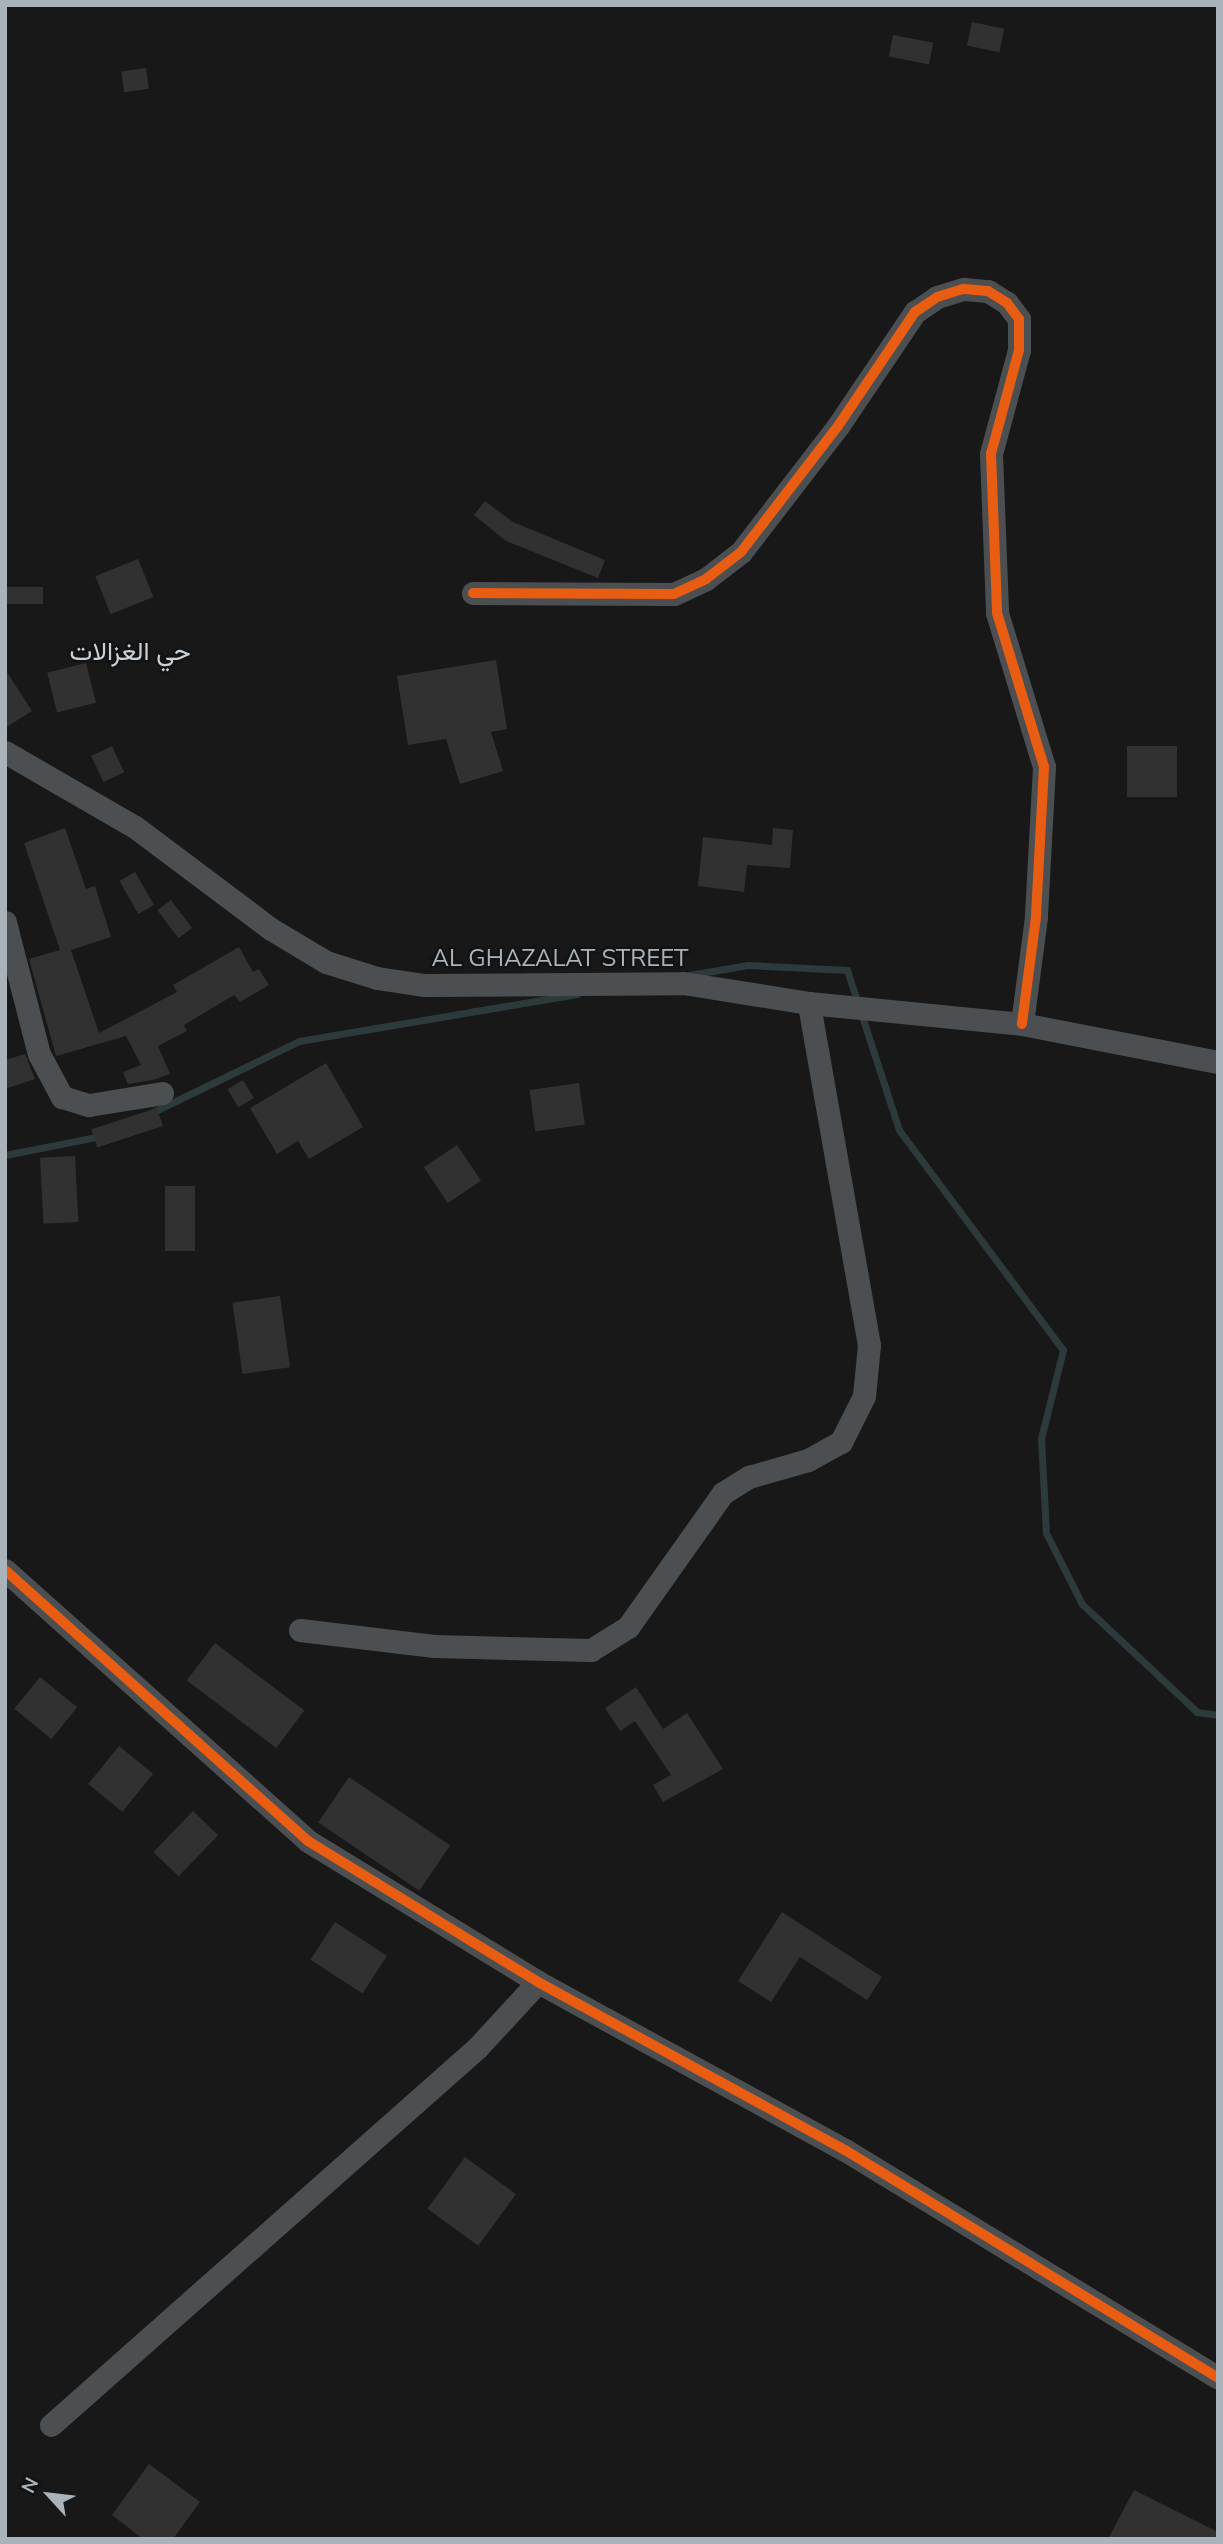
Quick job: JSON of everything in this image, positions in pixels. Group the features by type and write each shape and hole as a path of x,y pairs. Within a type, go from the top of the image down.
{"street":[{"path":"473,593 674,594 706,579 741,552 838,426 915,312 937,297 964,289 988,291 1007,303 1019,319 1019,350 991,453 997,613 1044,767 1036,916 1022,1024"},
{"name":"AL GHAZALAT STREET","path":"5,752 135,827 271,929 326,962 364,974 424,985 683,983 809,1003 1022,1024 1218,1062"},
{"path":"5,922 39,1054 62,1097 89,1105 162,1093"},
{"path":"300,1630 434,1646 591,1650 628,1627 723,1493 749,1477 808,1460 841,1442 864,1396 869,1345 809,1003"},
{"path":"5,1570 308,1841 538,1982 845,2150 1218,2378"},
{"path":"51,2425 477,2048 538,1982"}],"building":[{"path":"972,22 1004,29 999,52 967,45"},
{"path":"893,35 933,43 929,64 889,57"},
{"path":"146,68 149,89 124,92 121,71"},
{"path":"485,501 513,522 605,560 598,578 506,541 474,515"},
{"path":"138,559 153,597 111,614 95,576"},
{"path":"5,587 43,587 43,604 5,604"},
{"path":"496,660 507,729 491,732 503,771 460,784 446,739 408,745 397,676"},
{"path":"86,663 96,703 57,712 47,673"},
{"path":"5,669 32,711 5,728"},
{"path":"112,746 124,772 103,782 91,756"},
{"path":"1127,746 1177,746 1177,797 1127,797"},
{"path":"65,828 86,889 95,886 111,937 71,950 99,1033 177,992 173,985 239,947 253,972 259,969 269,985 240,1002 234,995 184,1025 187,1031 158,1046 170,1074 128,1084 123,1072 141,1065 126,1036 56,1056 29,959 60,950 24,843"},
{"path":"773,828 793,830 790,868 747,865 744,892 698,886 703,837 772,845"},
{"path":"135,872 154,905 138,914 119,881"},
{"path":"171,900 192,928 178,938 157,910"},
{"path":"25,1054 35,1079 5,1089 5,1060"},
{"path":"326,1063 363,1127 309,1159 298,1141 277,1154 250,1108"},
{"path":"243,1080 254,1098 238,1107 228,1089"},
{"path":"579,1083 585,1125 535,1132 529,1090"},
{"path":"157,1108 163,1126 97,1147 91,1129"},
{"path":"457,1145 481,1181 448,1203 424,1167"},
{"path":"75,1156 78,1222 44,1224 40,1158"},
{"path":"165,1186 195,1186 195,1251 165,1251"},
{"path":"280,1296 290,1367 242,1374 232,1303"},
{"path":"215,1643 304,1710 276,1748 187,1681"},
{"path":"40,1677 77,1707 52,1739 14,1709"},
{"path":"636,1687 663,1729 687,1713 723,1769 663,1802 653,1785 671,1775 635,1721 620,1731 605,1708"},
{"path":"119,1746 153,1774 122,1812 88,1784"},
{"path":"349,1777 450,1845 419,1891 318,1823"},
{"path":"193,1811 218,1835 179,1876 153,1852"},
{"path":"782,1912 882,1977 867,2000 800,1957 771,2002 738,1981"},
{"path":"335,1922 387,1956 362,1994 310,1960"},
{"path":"465,2157 516,2194 478,2246 427,2209"},
{"path":"149,2464 200,2502 173,2539 143,2539 112,2515"},
{"path":"1134,2490 1218,2532 1218,2539 1108,2539"}],"waterway":[{"path":"689,975 748,965 847,970 899,1130 1063,1350 1041,1438 1046,1533 1082,1604 1197,1712 1218,1715"},
{"path":"151,1113 299,1041 577,994"},
{"path":"5,1155 102,1136"}],"cycle path":[{"path":"473,593 674,594 706,579 741,552 838,426 915,312 937,297 964,289 988,291 1007,303 1019,319 1019,350 991,454 997,613 1044,767 1036,917 1022,1024"},
{"path":"5,1570 308,1841 538,1982 845,2150 1218,2378"}],"district":[{"name":"حي الغزالات","path":"130,652"}]}
